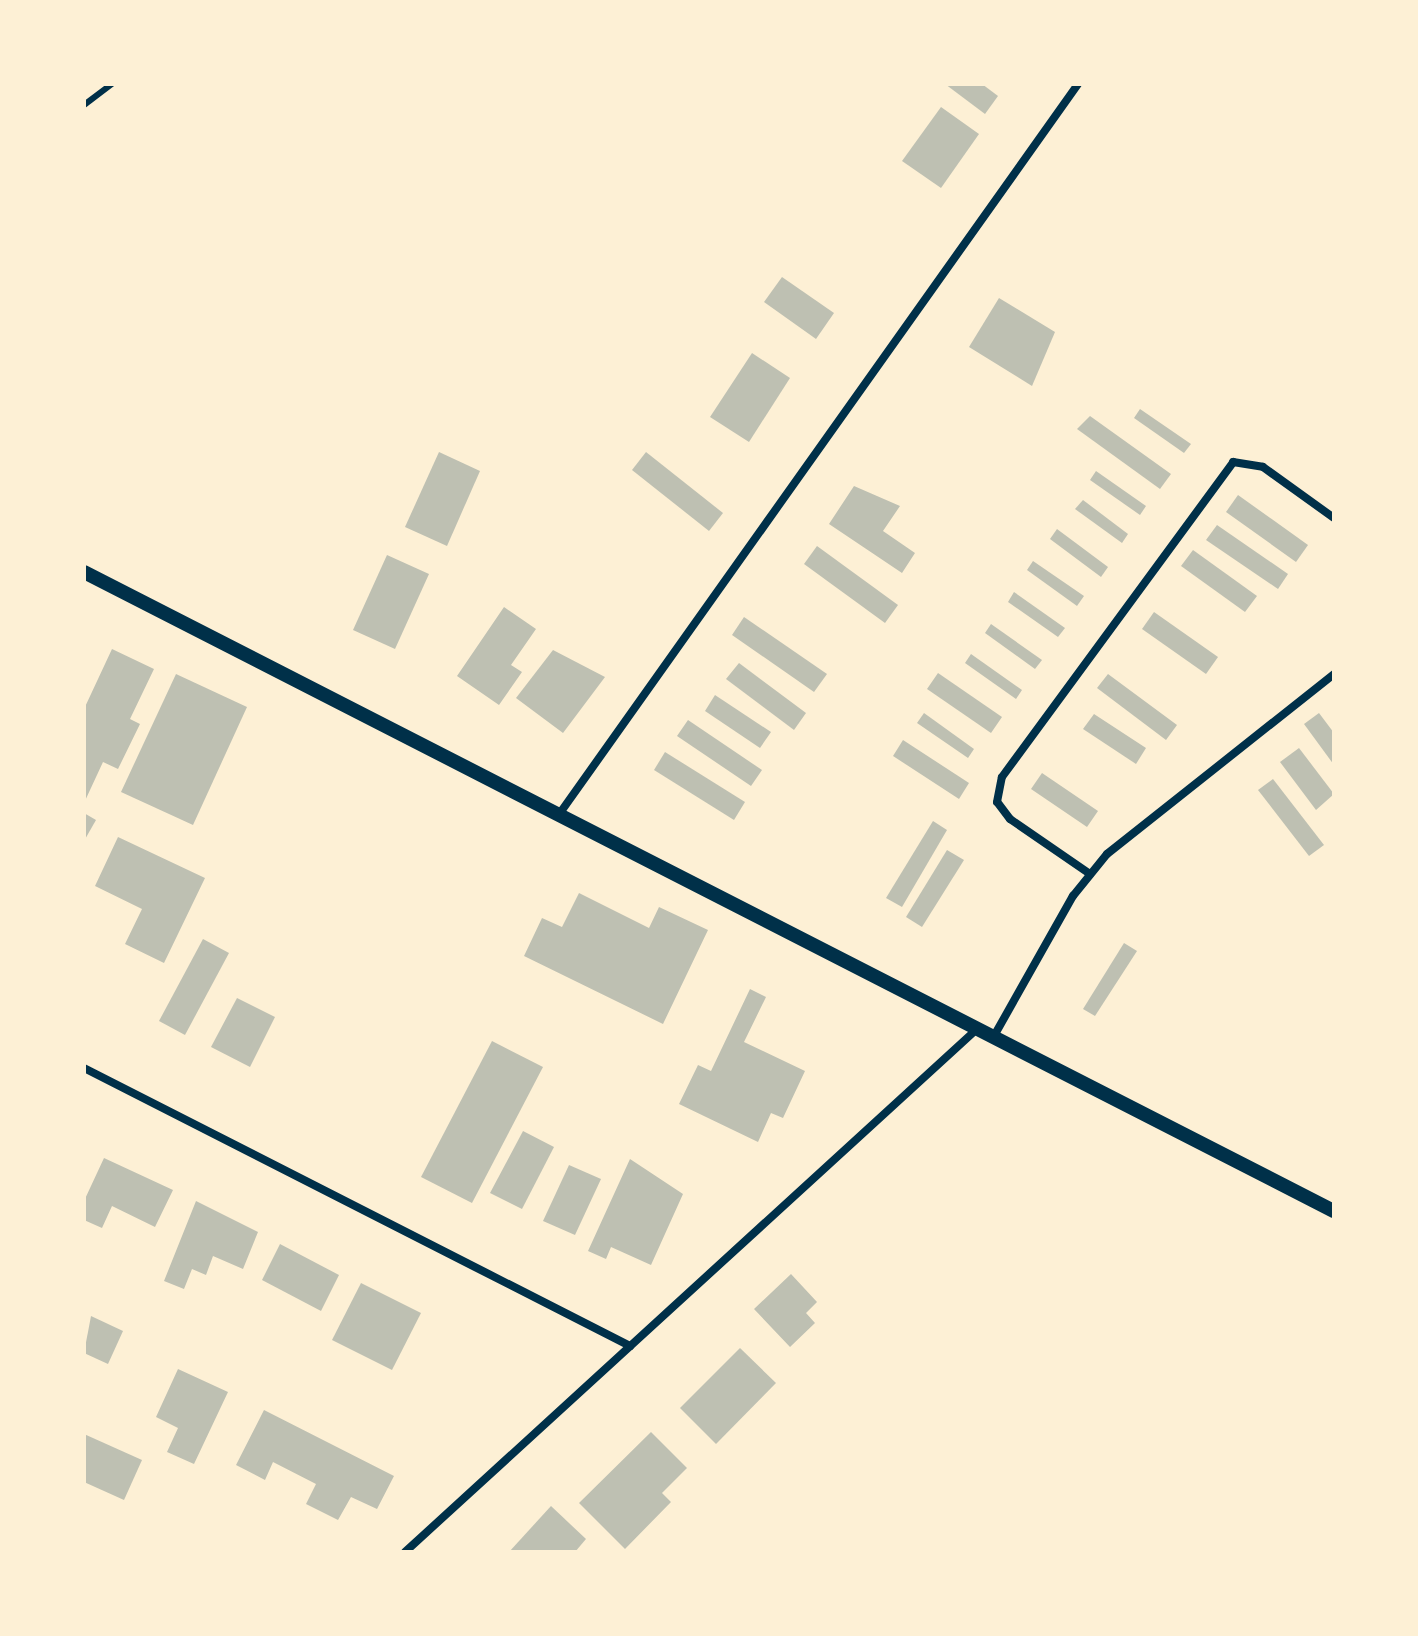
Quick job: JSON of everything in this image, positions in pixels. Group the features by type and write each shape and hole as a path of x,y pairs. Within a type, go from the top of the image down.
{"street":[{"path":"560,813 1078,84"},
{"path":"1090,874 1010,819 996,794 1002,777 1233,462 1263,467 1334,518"},
{"path":"84,572 1334,1211"},
{"path":"994,1036 1090,874 1334,674"},
{"path":"405,1552 978,1028"},
{"path":"84,1068 630,1346"}],"lane":[{"path":"84,105 112,84"}],"building":[{"path":"945,84 982,84 998,96 985,114"},
{"path":"941,107 979,134 941,188 902,161"},
{"path":"782,277 834,313 816,339 764,302"},
{"path":"999,298 1055,332 1032,386 969,347"},
{"path":"752,353 790,378 749,442 710,417"},
{"path":"1140,409 1191,444 1184,453 1134,418"},
{"path":"1090,416 1171,474 1160,489 1077,429"},
{"path":"439,452 480,471 447,546 405,527"},
{"path":"646,452 723,513 709,531 632,470"},
{"path":"1096,471 1146,506 1140,515 1090,480"},
{"path":"854,486 900,506 883,531 915,553 902,573 829,524"},
{"path":"1238,495 1308,545 1296,562 1226,512"},
{"path":"1083,500 1128,534 1122,543 1075,509"},
{"path":"1217,525 1288,574 1278,589 1206,540"},
{"path":"1057,529 1108,567 1101,577 1050,539"},
{"path":"817,546 898,605 885,623 804,564"},
{"path":"1193,550 1257,596 1245,612 1181,566"},
{"path":"387,555 429,574 395,649 353,630"},
{"path":"1033,561 1084,596 1077,606 1027,570"},
{"path":"1014,592 1065,628 1058,637 1008,602"},
{"path":"504,607 536,629 511,665 522,672 499,705 457,676"},
{"path":"1154,612 1218,657 1206,674 1142,629"},
{"path":"744,617 827,674 814,692 732,635"},
{"path":"991,624 1042,660 1035,669 985,633"},
{"path":"112,649 154,669 130,719 140,724 118,769 103,762 84,803 84,709"},
{"path":"553,650 605,677 563,733 516,698"},
{"path":"971,654 1022,690 1016,699 965,663"},
{"path":"739,663 806,713 794,730 726,679"},
{"path":"938,673 1002,717 991,733 927,689"},
{"path":"176,674 247,707 193,825 121,792"},
{"path":"1108,674 1177,725 1166,740 1097,688"},
{"path":"715,695 771,732 760,748 705,711"},
{"path":"924,713 974,749 968,758 917,723"},
{"path":"1319,713 1334,733 1334,765 1304,724"},
{"path":"1094,714 1146,748 1136,764 1083,729"},
{"path":"688,720 762,770 751,786 677,736"},
{"path":"903,740 969,783 959,799 893,756"},
{"path":"1299,748 1334,794 1316,810 1280,762"},
{"path":"665,752 745,802 734,820 654,770"},
{"path":"1042,773 1098,811 1087,827 1031,789"},
{"path":"1273,779 1324,845 1309,856 1258,790"},
{"path":"84,813 96,820 84,841"},
{"path":"933,821 947,830 902,907 886,898"},
{"path":"118,837 205,878 164,963 125,944 142,909 95,886"},
{"path":"947,850 964,860 922,927 906,917"},
{"path":"579,893 649,928 659,907 708,930 663,1024 524,956 542,918 562,927"},
{"path":"203,939 229,953 185,1035 159,1021"},
{"path":"1124,943 1137,951 1095,1016 1083,1009"},
{"path":"750,989 766,997 744,1042 805,1071 783,1118 771,1113 758,1142 679,1104 698,1065 711,1071"},
{"path":"237,998 275,1017 250,1067 211,1047"},
{"path":"492,1041 543,1067 472,1203 421,1177"},
{"path":"523,1131 554,1147 522,1209 490,1193"},
{"path":"104,1158 173,1190 155,1227 112,1206 102,1228 84,1220 84,1201"},
{"path":"630,1159 683,1194 651,1265 611,1247 606,1259 588,1251"},
{"path":"569,1165 601,1179 575,1235 543,1221"},
{"path":"196,1201 258,1232 243,1269 213,1256 206,1275 192,1269 184,1289 164,1281"},
{"path":"280,1244 339,1275 321,1311 262,1280"},
{"path":"791,1274 817,1302 806,1313 815,1323 790,1347 754,1309"},
{"path":"361,1283 421,1313 392,1370 332,1340"},
{"path":"91,1316 123,1331 108,1364 84,1353"},
{"path":"740,1348 776,1383 716,1444 680,1408"},
{"path":"178,1369 228,1392 194,1464 167,1452 178,1428 156,1417"},
{"path":"264,1410 394,1476 377,1509 351,1497 338,1520 306,1504 316,1484 273,1462 265,1480 236,1465"},
{"path":"651,1432 687,1468 662,1493 671,1502 625,1549 579,1503"},
{"path":"84,1434 142,1460 124,1500 84,1482"},
{"path":"551,1506 586,1539 575,1552 509,1552"}]}
